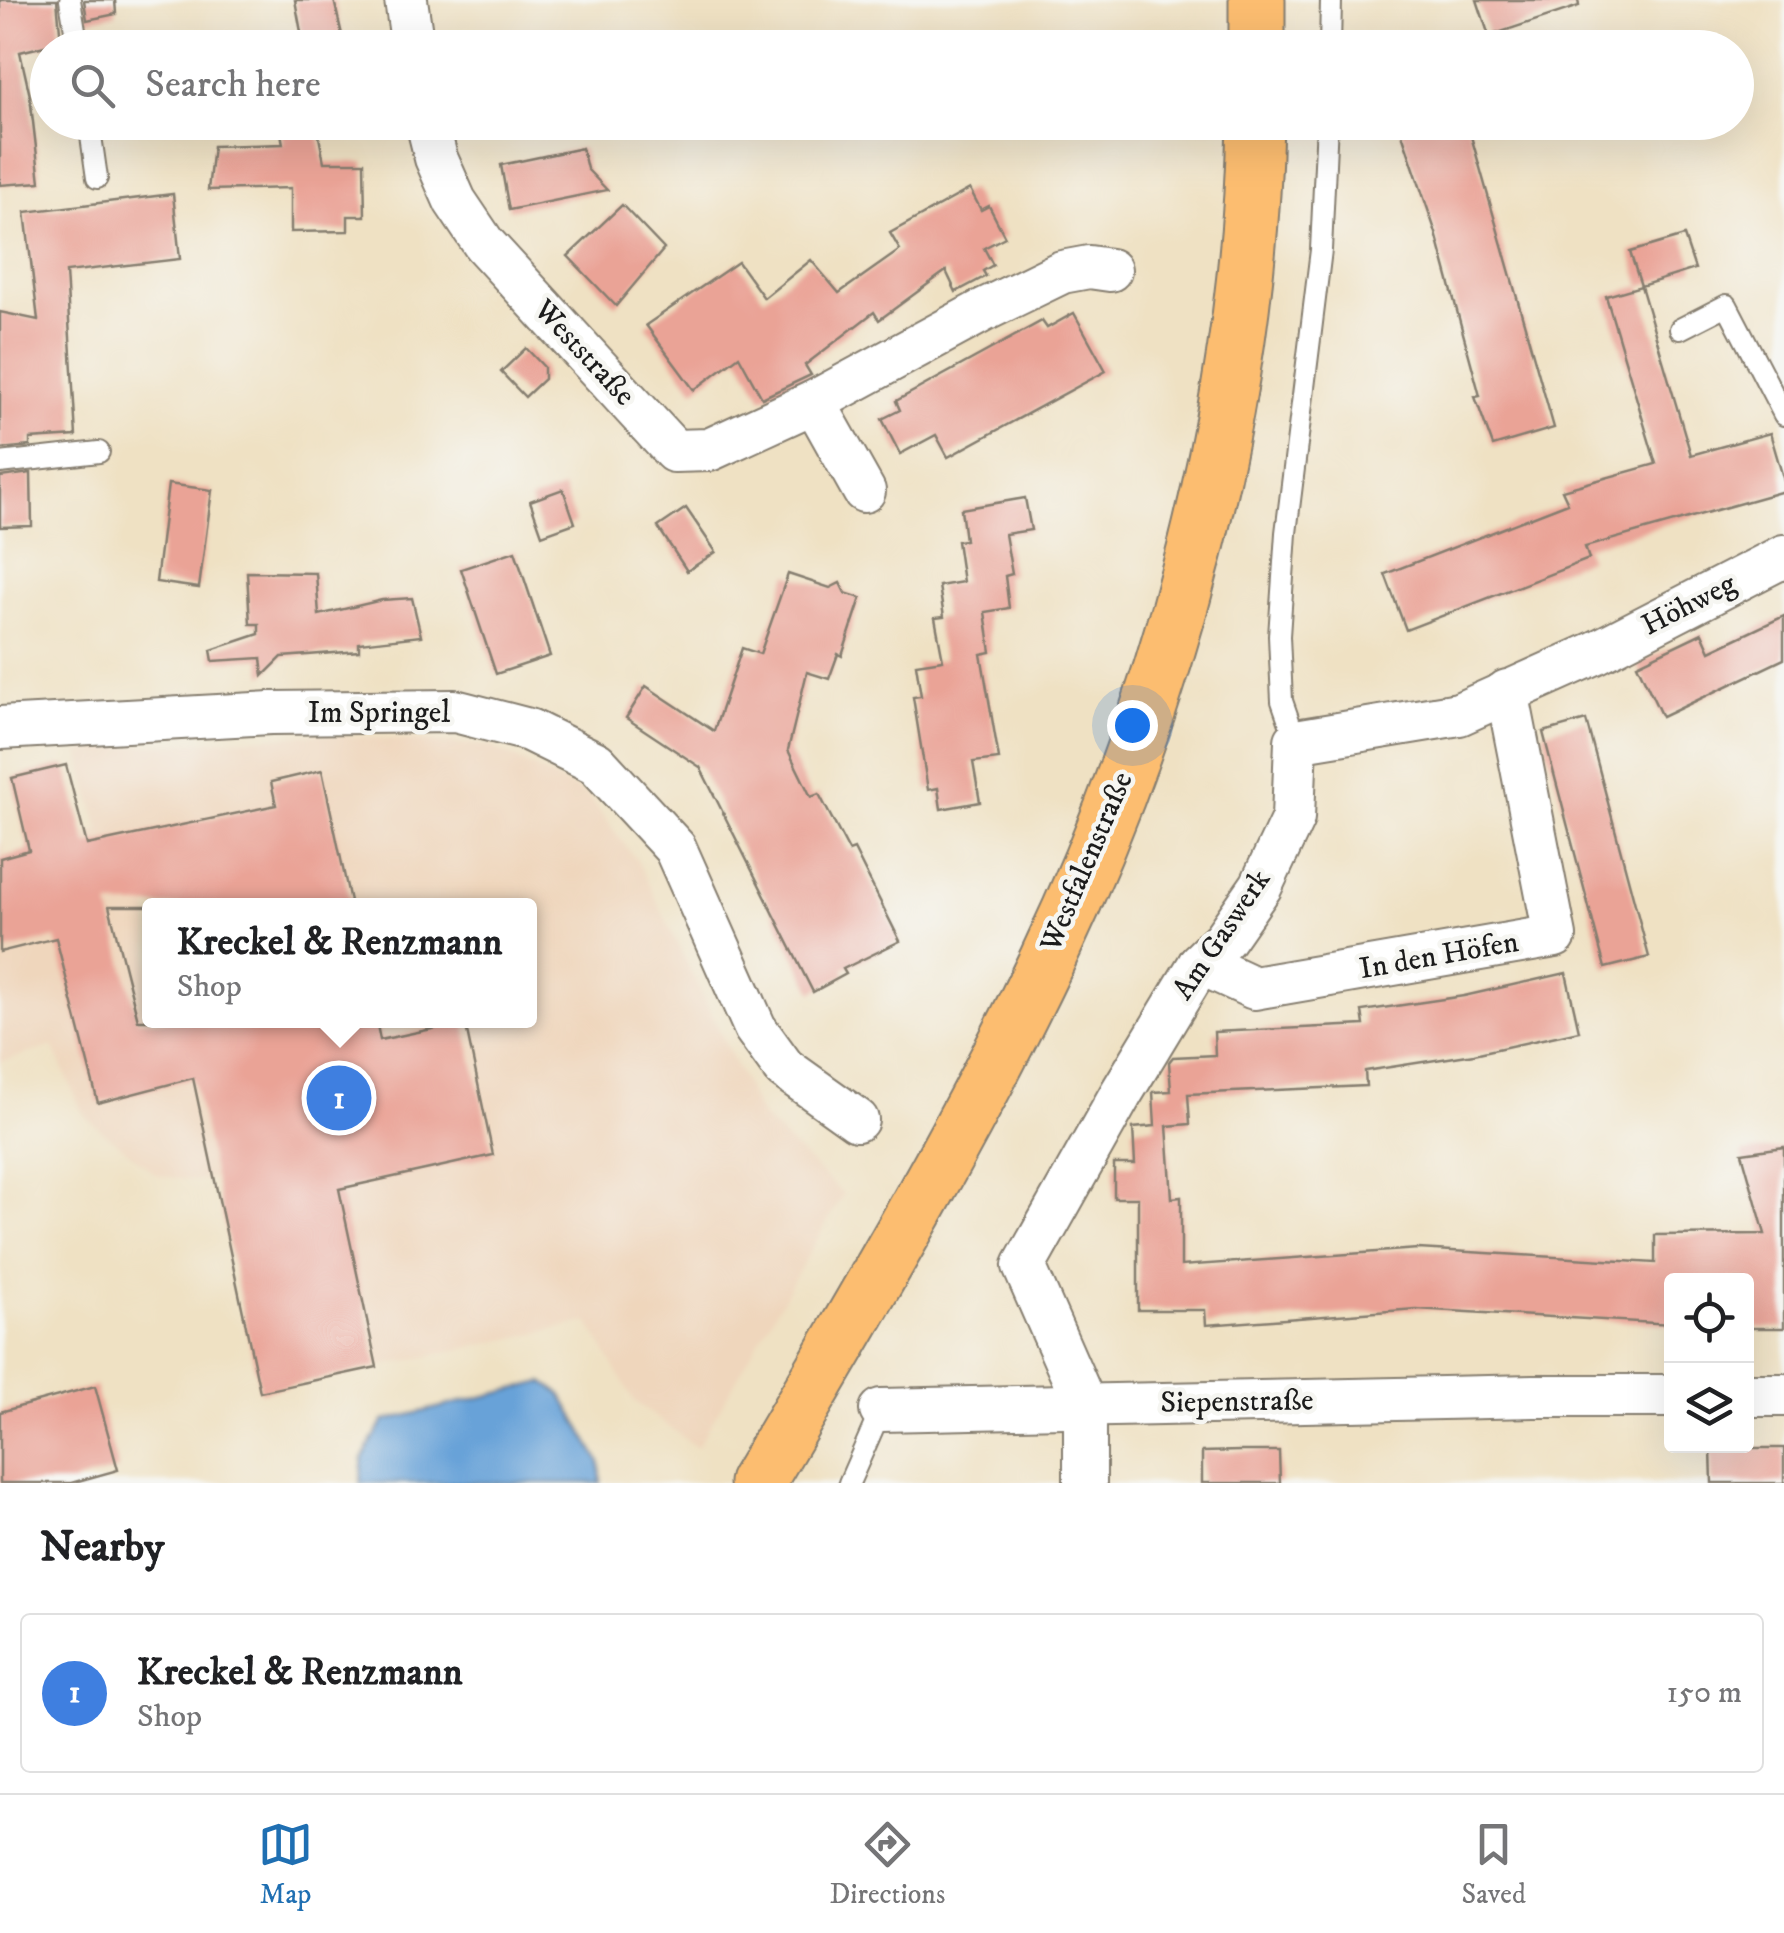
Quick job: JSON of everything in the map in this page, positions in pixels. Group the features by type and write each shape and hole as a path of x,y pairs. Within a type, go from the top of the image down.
{"main road":[{"path":"1257,0 1257,30"},
{"name":"Westfalenstraße","path":"757,1483 994,1069 1047,960 1116,798 1153,696 1207,504 1246,274 1255,140"}],"street":[{"path":"406,0 410,30"},
{"name":"Weststraße","path":"432,140 455,201 484,244 674,451 710,450 814,402 1062,272 1088,267 1110,270"},
{"path":"814,402 864,490"},
{"name":"Höhweg","path":"1507,691 1595,653 1784,556"},
{"path":"1296,740 1459,714 1507,691"},
{"name":"In den Höfen","path":"1200,963 1254,988 1554,936 1507,691"},
{"name":"Im Springel","path":"0,728 271,713 456,711 529,730 596,762 674,848 755,1028 784,1068 858,1120"},
{"name":"Am Gaswerk","path":"1085,1405 1024,1266 1200,963 1224,939 1261,886 1292,818 1296,740"},
{"path":"1754,1395 1784,1395"},
{"name":"Siepenstraße","path":"881,1410 1664,1396"},
{"path":"1084,1483 1085,1405"}],"lane":[{"path":"70,0 75,30"},
{"path":"1330,30 1331,0"},
{"path":"92,140 98,178"},
{"name":"Am Gaswerk","path":"1296,740 1282,700 1279,636 1286,534 1321,250 1326,140"},
{"path":"1680,329 1727,305 1784,415"},
{"path":"0,462 99,452"},
{"name":"Siepenstraße","path":"850,1483 881,1410"}],"shaded area":[{"path":"316,734 490,746 586,794 638,862 760,1115 843,1194 697,1448 635,1402 588,1322 377,1367 339,1189 493,1155 380,1040 377,1028 537,1028 537,898 349,898 321,770 272,782 276,805 140,834 148,898 142,898 142,1028 182,1028 214,1179 194,1181 157,1175 84,1116 53,1046 0,1062 0,837 6,856 100,831 79,752"}],"water":[{"path":"543,1382 561,1394 600,1462 601,1483 360,1483 363,1457 384,1421"}],"building":[{"path":"0,0 57,0 60,30 30,30 30,50 20,52 30,96 30,140 35,140 40,182 0,185"},
{"path":"84,0 115,0 116,14 87,20"},
{"path":"295,0 334,0 341,30 301,30"},
{"path":"1477,0 1578,0 1579,6 1507,30 1487,30"},
{"path":"282,140 320,140 324,162 364,162 365,216 348,216 348,231 291,232 291,188 208,190 213,146 283,144"},
{"path":"1404,140 1472,140 1554,428 1493,446 1475,397 1480,396 1436,233"},
{"path":"582,148 587,169 607,190 509,210 501,165"},
{"path":"970,189 981,210 989,206 1005,237 984,248 993,265 983,271 986,276 956,292 946,271 879,320 874,312 805,365 811,375 762,398 739,356 694,390 646,325 738,262 764,298 811,260 839,293 900,250 890,233"},
{"path":"173,194 180,259 66,272 76,436 30,439 30,446 0,449 0,312 38,320 25,212"},
{"path":"622,205 664,249 616,306 568,256"},
{"path":"1684,236 1695,269 1641,286 1630,252"},
{"path":"1641,286 1691,455 1770,433 1784,491 1585,547 1589,559 1406,630 1385,574 1568,503 1562,490 1656,464 1606,296"},
{"path":"1074,313 1106,371 948,457 936,435 900,454 882,419 900,410 896,401 1042,321 1047,328"},
{"path":"526,348 544,367 544,379 525,397 501,372"},
{"path":"31,473 32,526 0,527 0,477"},
{"path":"168,484 212,490 199,588 156,582"},
{"path":"563,489 575,523 542,535 530,501"},
{"path":"1025,498 1031,530 1005,534 1012,574 1005,576 1009,608 985,612 991,652 981,654 999,759 973,762 980,802 941,809 938,788 928,790 913,697 921,696 916,664 943,660 935,618 944,617 939,586 963,582 957,541 965,540 961,509"},
{"path":"686,508 716,552 687,571 658,527"},
{"path":"515,551 550,656 496,674 461,569"},
{"path":"247,572 316,573 319,615 382,600 412,598 421,636 359,643 359,651 282,657 263,676 261,658 213,661 211,650 259,634 259,624 250,624"},
{"path":"788,574 830,588 840,583 845,593 861,598 842,656 838,654 829,679 807,672 788,750 811,797 819,794 849,851 854,849 900,941 843,969 846,974 813,992 700,767 626,718 646,686 714,731 742,648 760,654"},
{"path":"1784,616 1784,659 1662,717 1637,664 1702,633 1710,651"},
{"path":"1586,720 1649,957 1605,968 1543,732"},
{"path":"66,765 87,845 276,805 271,782 322,770 349,898 142,898 142,906 109,906 142,1028 378,1028 380,1040 437,1028 466,1028 493,1155 339,1189 377,1367 260,1392 193,1078 98,1103 56,938 0,952 0,858 29,850 12,778"},
{"path":"1566,973 1579,1031 1474,1054 1365,1071 1366,1086 1188,1094 1190,1124 1167,1126 1172,1198 1181,1197 1181,1266 1418,1249 1655,1263 1655,1235 1765,1234 1742,1153 1784,1147 1784,1328 1754,1328 1754,1273 1664,1273 1664,1324 1416,1309 1206,1325 1205,1310 1138,1310 1138,1198 1114,1198 1114,1164 1135,1164 1133,1128 1155,1126 1153,1092 1171,1091 1169,1062 1173,1057 1215,1055 1214,1032 1364,1025 1362,1011 1464,996"},
{"path":"95,1386 118,1470 71,1483 0,1483 0,1412"},
{"path":"1784,1448 1784,1483 1712,1483 1711,1453"},
{"path":"1279,1451 1280,1483 1202,1483 1202,1452"}],"place":[{"name":"Kreckel & Renzmann","path":"339,1098"}]}
